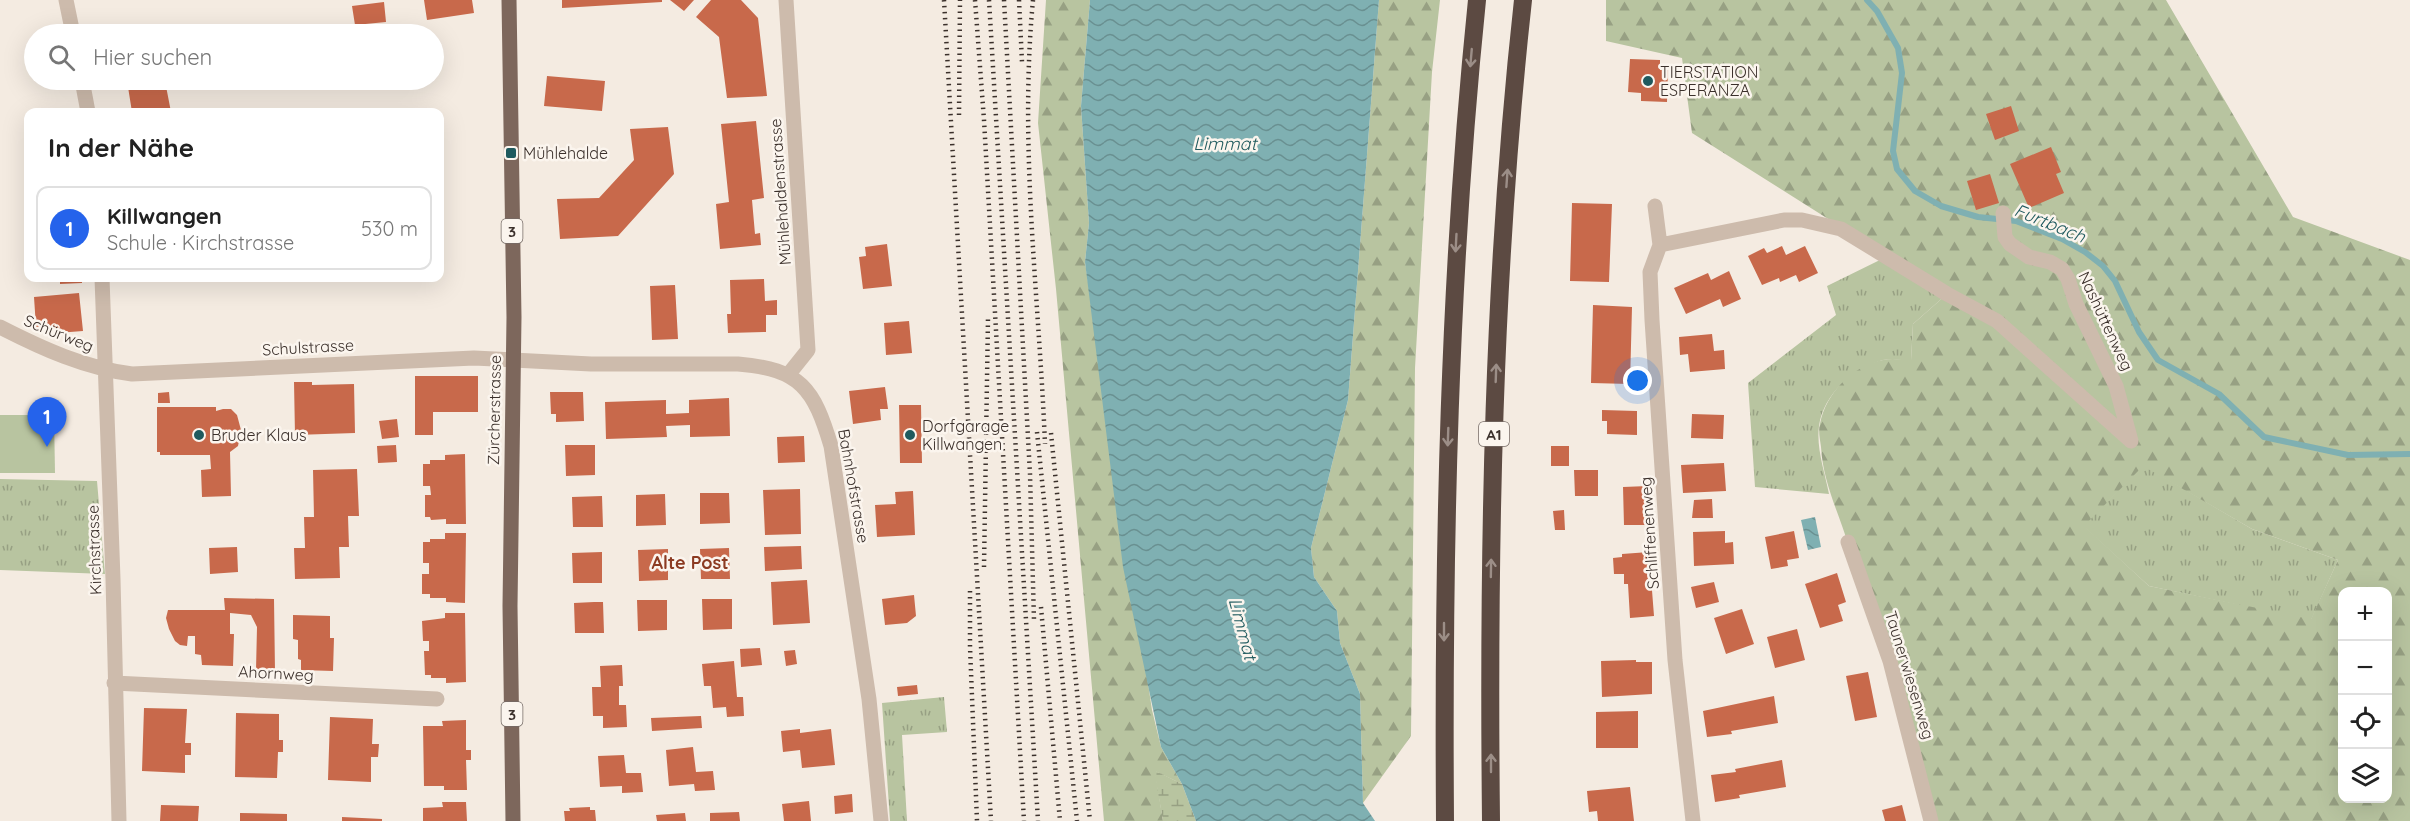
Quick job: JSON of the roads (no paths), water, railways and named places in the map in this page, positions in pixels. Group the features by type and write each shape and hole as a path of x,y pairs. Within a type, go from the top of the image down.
{"highway":[{"path":"1445,821 1444,601 1450,372 1462,163 1477,0"},
{"name":"A1","path":"1491,821 1491,591 1496,373 1508,157 1523,0"}],"main road":[{"name":"Zürcherstrasse","path":"509,0 513,359 510,606 513,821"}],"street":[{"path":"66,0 71,24"},
{"name":"Mühlehaldenstrasse","path":"786,0 808,350 788,375"},
{"path":"84,90 87,108"},
{"name":"Schliffenenweg","path":"1655,206 1660,244 1650,272 1652,320 1675,660 1693,821"},
{"name":"Nashüttenweg","path":"1660,244 1784,220 1802,220 1841,229 1957,300 1997,321 2131,441 2116,386 2076,304 2068,279 2062,269 2050,262 2029,257 2010,244 2005,237 2003,221"},
{"name":"Kirchstrasse","path":"102,282 119,821"},
{"name":"Schürweg","path":"0,327 60,356 105,371"},
{"name":"Schulstrasse","path":"105,371 132,374 313,364 474,358 513,359"},
{"name":"Bahnhofstrasse","path":"513,359 591,364 761,366 788,375 807,390 820,411 831,446 869,699 881,821"},
{"name":"Taunerwiesenweg","path":"1848,542 1890,661 1931,821"},
{"name":"Ahornweg","path":"114,683 437,699"}],"water":[{"name":"Limmat","path":"1090,0 1379,0 1348,400 1311,548 1314,577 1337,611 1340,643 1360,694 1363,803 1375,821 1196,821 1182,784 1161,747 1123,567 1085,262 1089,223 1081,106"},
{"path":"1815,517 1821,547 1808,550 1801,520"}],"waterway":[{"name":"Furtbach","path":"1867,0 1877,11 1898,48 1902,73 1893,151 1897,169 1915,191 1941,206 1978,217 2016,221 2062,239 2085,252 2103,266 2115,281 2139,332 2158,360 2219,394 2264,437 2348,455 2410,454"}],"railway":[{"path":"944,0 991,821"},
{"path":"959,115 960,0"},
{"path":"975,0 984,120 1024,821"},
{"path":"989,0 1038,821"},
{"path":"1004,0 1030,474 1034,620"},
{"path":"1019,0 1022,62"},
{"path":"1033,0 1029,56 1029,166 1045,444"},
{"path":"984,567 988,318"},
{"path":"1037,432 1077,821"},
{"path":"1051,433 1090,821"},
{"path":"970,591 977,821"},
{"path":"1041,607 1060,821"}],"place":[{"name":"TIERSTATION ESPERANZA","path":"1648,81"},
{"name":"Mühlehalde","path":"511,153"},
{"name":"Bruder Klaus","path":"199,435"},
{"name":"Dorfgarage Killwangen","path":"910,435"},
{"name":"Killwangen","path":"47,447"}],"district":[{"name":"Alte Post","path":"690,562"}]}
